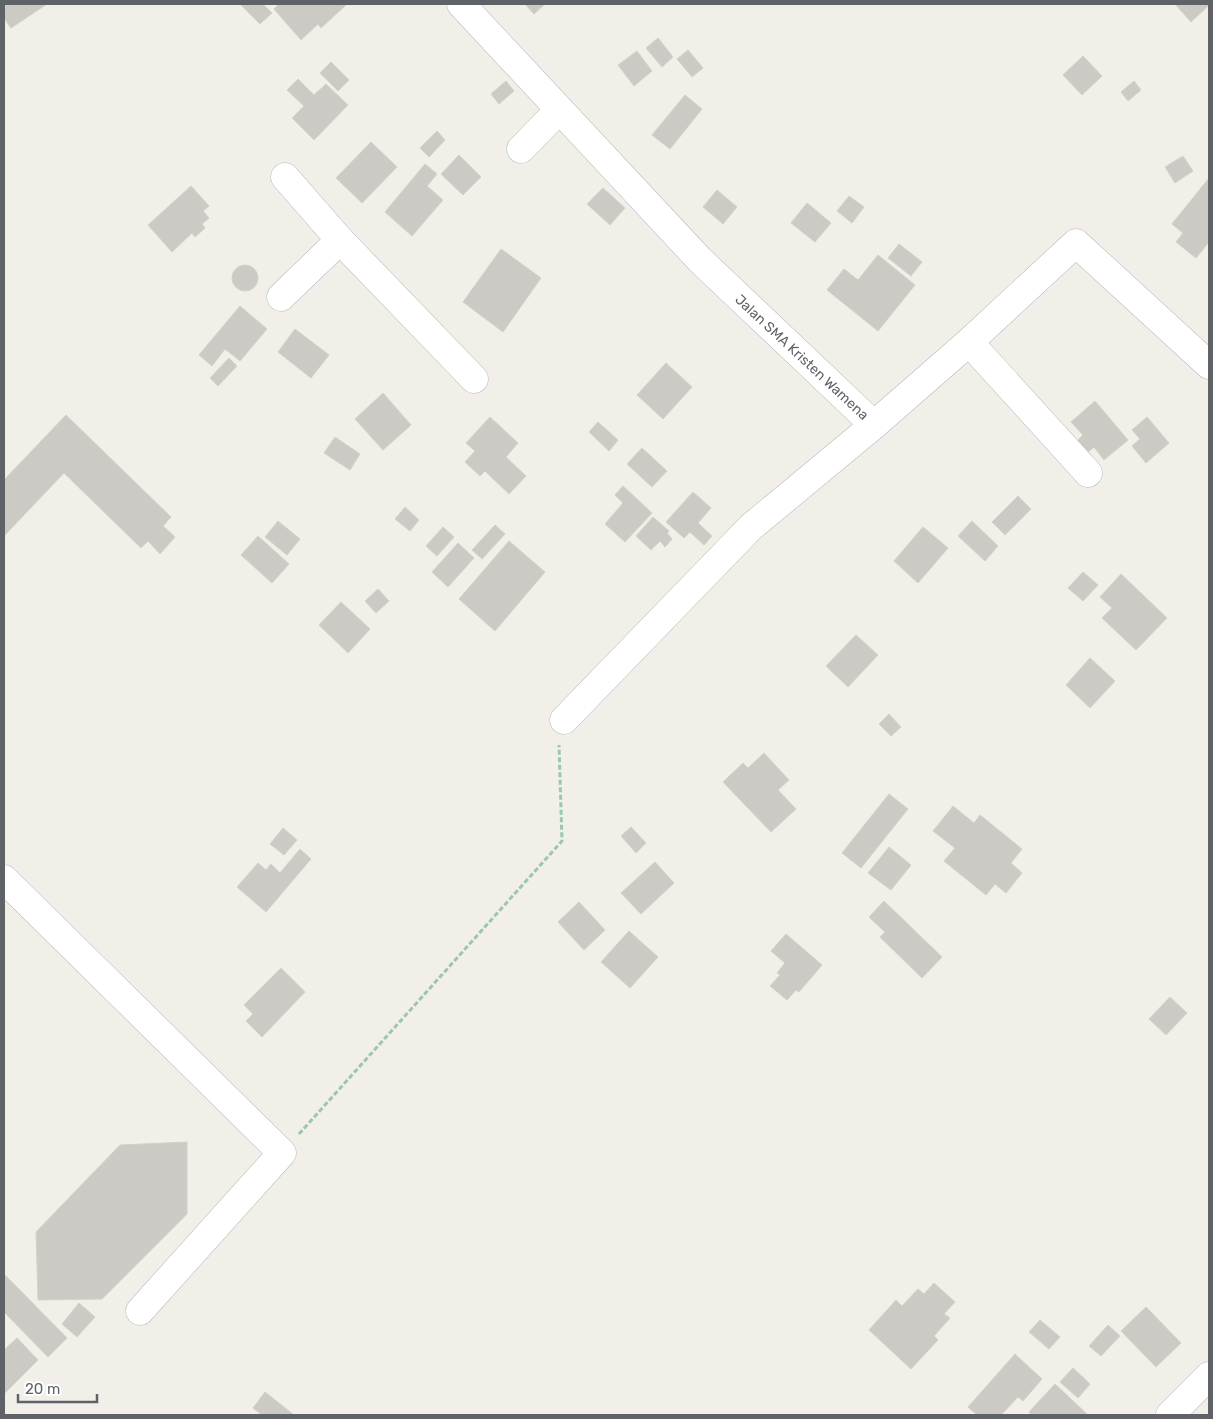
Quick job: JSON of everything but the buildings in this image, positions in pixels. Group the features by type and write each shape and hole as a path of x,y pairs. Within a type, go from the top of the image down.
{"street":[{"name":"Jalan SMA Kristen Wamena","path":"461,4 700,260 874,425 969,342 1076,243 1209,365"},
{"path":"521,149 560,110"},
{"path":"285,177 340,240 474,379"},
{"path":"281,297 340,240"},
{"path":"969,342 1088,473"},
{"path":"564,720 751,527 874,425"},
{"path":"4,879 282,1153 140,1311"},
{"path":"1170,1415 1209,1376"}],"path":[{"path":"282,1153 562,841 559,747 564,720"}]}
